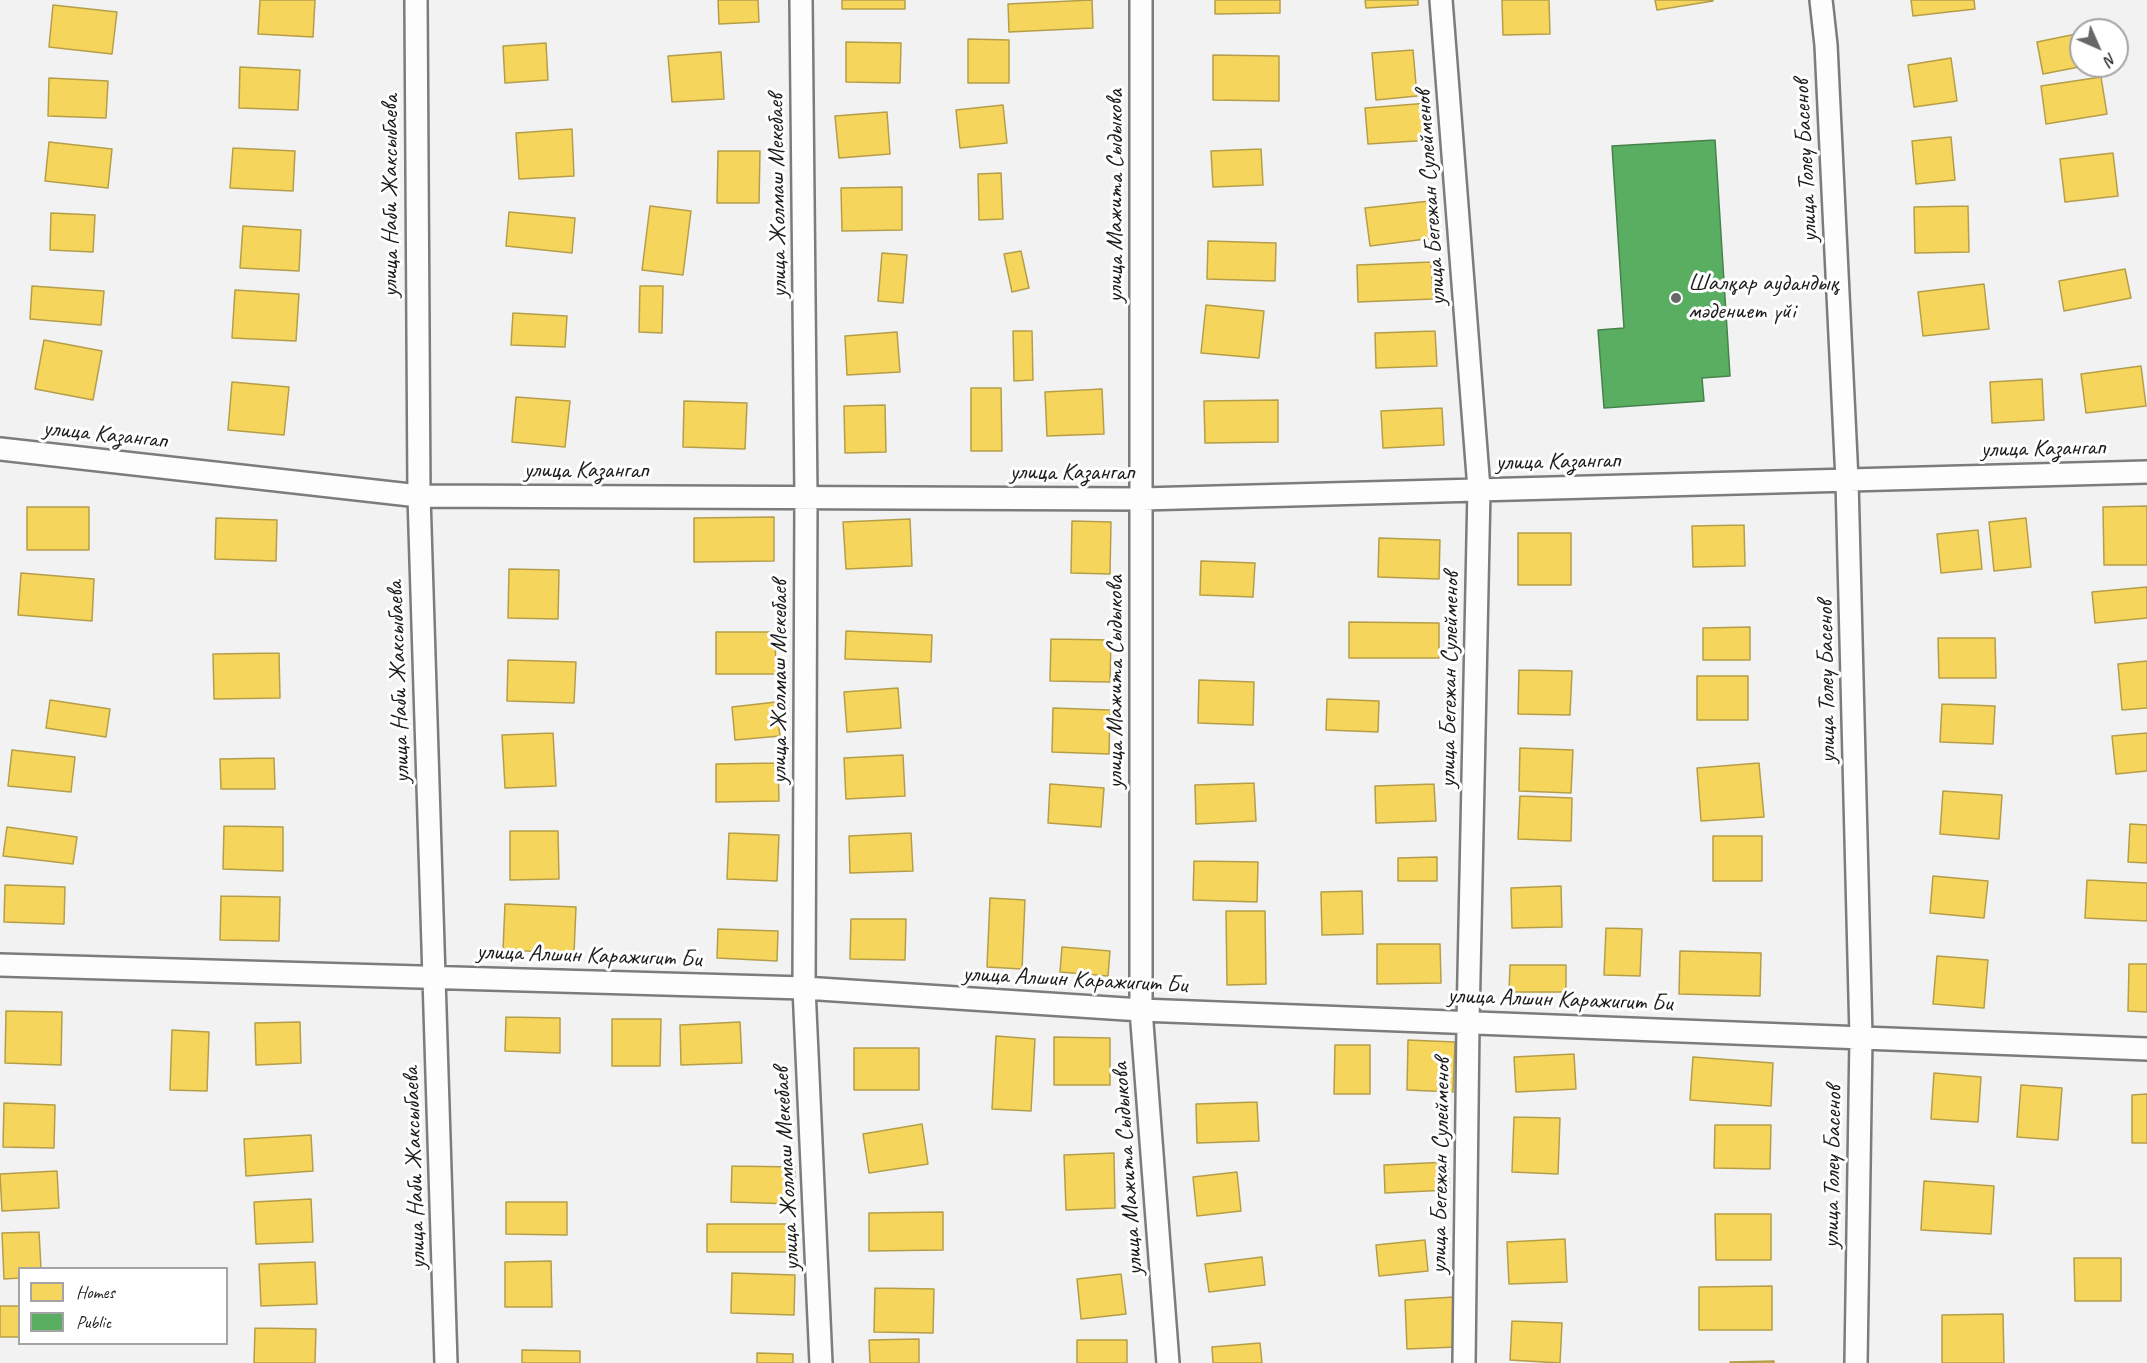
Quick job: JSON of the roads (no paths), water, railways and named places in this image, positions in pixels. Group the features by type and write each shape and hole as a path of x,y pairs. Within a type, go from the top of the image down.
{"street":[{"name":"улица Наби Жаксыбаева","path":"416,0 419,496 447,1363"},
{"name":"улица Жолмаш Мекебаев","path":"801,0 806,497 804,988 821,1363"},
{"name":"улица Мажита Сыдыкова","path":"1142,0 1141,1010 1168,1363"},
{"name":"улица Бегежан Сулейменов","path":"1441,0 1479,489 1468,1023 1464,1363"},
{"name":"улица Толеу Басенов","path":"1821,0 1826,45 1847,480 1861,1037 1856,1363"},
{"name":"улица Казангап","path":"0,449 419,496 1142,499 2147,472"},
{"name":"улица Алшин Каражигит Би","path":"0,965 804,988 1141,1010 2147,1049"}],"place":[{"name":"Шалқар аудандық мәдениет үйі","path":"1676,298"}]}
